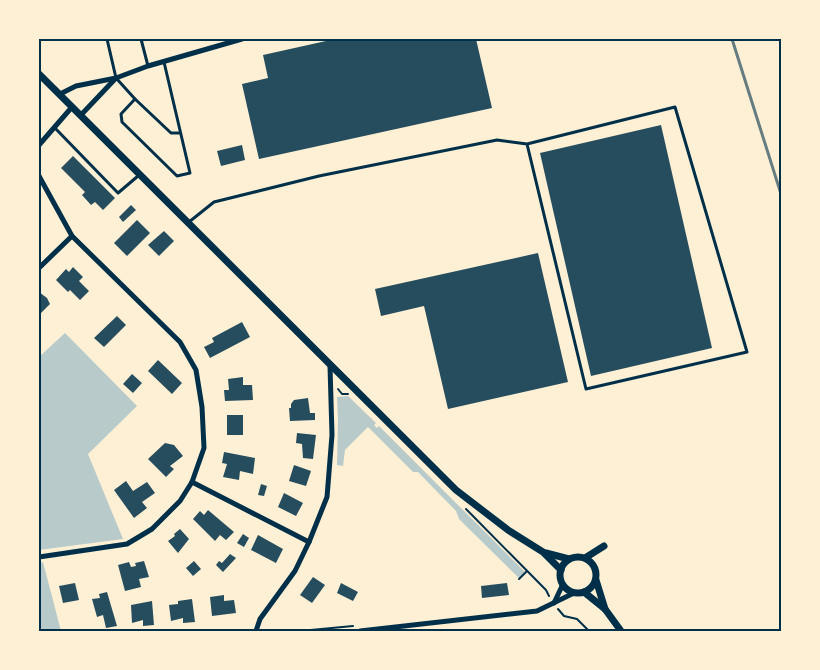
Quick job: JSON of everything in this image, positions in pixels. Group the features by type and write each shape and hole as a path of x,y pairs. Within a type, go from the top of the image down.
{"street":[{"path":"60,94 76,86 116,78 164,61 242,39"},
{"path":"39,74 456,490 499,524 543,552 561,570 563,584 553,605"},
{"path":"80,116 116,78"},
{"path":"39,145 72,107"},
{"path":"39,176 72,236 180,342 196,370 202,407 204,448 192,482 180,501 152,529 127,544 39,557"},
{"path":"39,268 72,236"},
{"path":"256,631 260,619 295,572 327,497 332,435 330,366"},
{"path":"192,482 309,542"},
{"path":"585,558 604,546 594,566 605,609"},
{"path":"543,552 569,559 585,558 594,566"},
{"path":"561,570 569,559"},
{"path":"360,631 537,611 574,593 584,592 596,580"},
{"path":"563,584 574,593"},
{"path":"584,592 605,609 621,631"}],"lane":[{"path":"107,39 116,78 171,133 181,133"},
{"path":"141,39 148,66"},
{"path":"135,99 121,114 122,122 177,176 190,173 164,61"},
{"path":"188,223 214,202 319,176 497,140 527,144 675,107 747,352 586,389 527,144"},
{"path":"54,127 118,193 140,175"}],"path":[{"path":"519,579 527,571"}],"shaded area":[{"path":"65,333 137,406 88,454 123,539 39,550 39,357"},
{"path":"348,396 376,423 374,425 377,428 379,426 525,572 519,578 459,519 456,511 418,472 413,472 368,427 345,450 343,466 337,465 337,397"},
{"path":"43,562 61,631 39,631 39,563"}],"building":[{"path":"335,39 476,39 492,108 259,159 242,84 268,78 263,55"},
{"path":"661,125 712,348 591,376 540,153"},
{"path":"242,145 245,160 221,166 217,151"},
{"path":"73,156 115,198 103,210 95,202 91,205 82,195 85,192 61,168"},
{"path":"131,205 136,210 123,222 119,217"},
{"path":"137,220 150,233 127,256 114,243"},
{"path":"164,231 174,241 159,256 148,245"},
{"path":"538,253 568,382 448,409 424,306 381,316 375,289"},
{"path":"73,267 83,277 79,281 89,291 80,300 56,280 66,269 69,272"},
{"path":"39,292 47,298 50,304 41,313 39,311"},
{"path":"117,316 126,325 104,347 94,338"},
{"path":"242,322 250,337 210,358 204,347 214,342 212,338"},
{"path":"158,360 182,383 172,394 148,371"},
{"path":"132,374 142,383 133,393 123,384"},
{"path":"243,377 243,385 252,385 253,400 225,401 224,390 229,390 228,379"},
{"path":"308,398 310,413 315,413 315,420 290,421 289,408 294,400"},
{"path":"227,415 243,415 243,435 227,435"},
{"path":"297,433 316,435 313,459 303,458 302,444 296,443"},
{"path":"165,443 174,445 183,456 170,466 174,469 166,477 148,459"},
{"path":"224,452 255,458 253,474 240,471 239,480 223,477 227,464 222,463"},
{"path":"294,465 311,471 306,486 289,481"},
{"path":"126,481 133,491 147,482 155,493 142,502 147,508 134,518 114,490"},
{"path":"261,484 267,486 264,496 258,495"},
{"path":"284,493 303,503 296,516 278,507"},
{"path":"208,510 234,532 226,540 220,535 215,541 193,519 200,511 204,515"},
{"path":"180,529 189,539 178,553 168,541"},
{"path":"243,534 249,538 244,547 237,543"},
{"path":"258,535 283,549 276,563 251,550"},
{"path":"230,554 236,558 223,572 216,565 219,561 222,563"},
{"path":"144,561 149,577 139,579 141,587 125,591 118,565 129,562 131,567 136,566 135,563"},
{"path":"194,561 201,569 193,576 186,568"},
{"path":"313,577 325,585 312,603 300,595"},
{"path":"75,583 79,600 63,603 59,586"},
{"path":"341,583 358,592 353,601 337,593"},
{"path":"507,583 509,595 482,598 481,586"},
{"path":"107,592 117,626 106,628 103,615 97,617 92,599 100,598 99,594"},
{"path":"224,595 224,601 234,600 236,613 212,616 210,597"},
{"path":"192,599 195,622 183,623 183,618 171,621 169,605"},
{"path":"152,601 154,625 143,626 143,620 132,623 131,605"}],"railway":[{"path":"732,39 781,194"}]}
